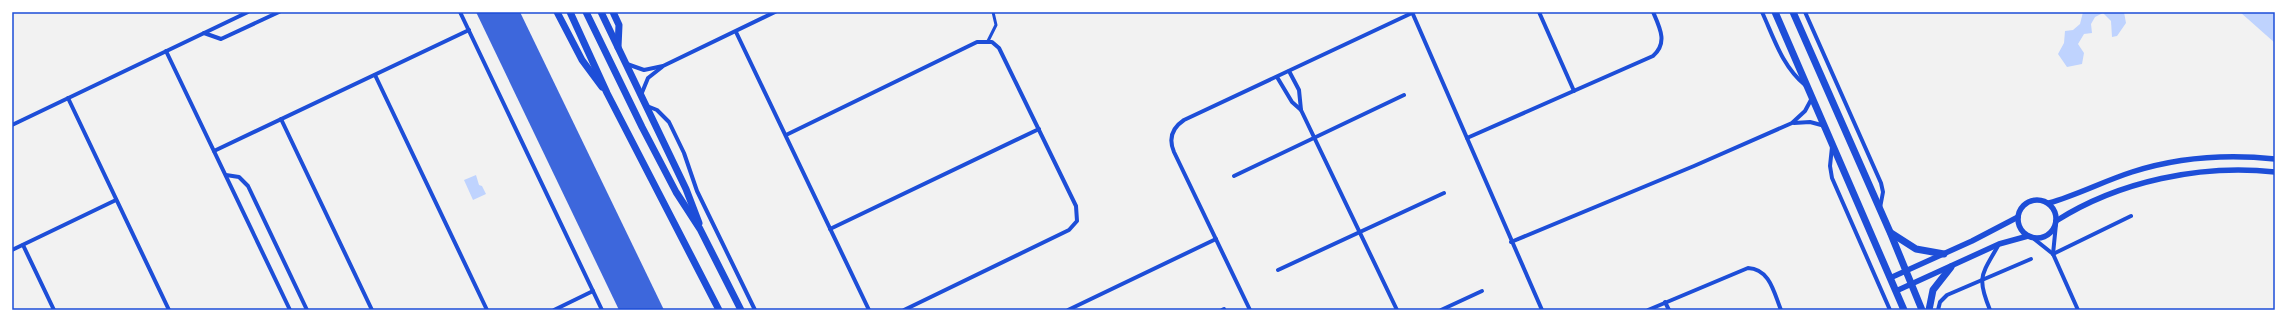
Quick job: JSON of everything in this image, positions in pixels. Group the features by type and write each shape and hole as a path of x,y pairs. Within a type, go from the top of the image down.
{"main road":[{"path":"557,12 582,60 607,93"},
{"path":"570,12 607,93 718,310"},
{"path":"586,12 676,192 700,229 741,310"},
{"path":"601,12 686,189 700,229"},
{"path":"613,12 620,31 618,47"},
{"path":"1775,12 1904,310"},
{"path":"1793,12 1890,232 1922,310"},
{"path":"1890,232 1916,250 1944,254"},
{"path":"1929,310 1933,290 1951,267"}],"street":[{"path":"12,125 248,12"},
{"path":"204,33 221,39 279,12"},
{"path":"460,12 602,310"},
{"path":"627,64 644,70 663,66 775,12"},
{"path":"988,41 996,25 993,12"},
{"path":"1250,310 1174,152 1171,138 1178,124 1412,12 1467,138 1510,242 1542,310"},
{"path":"1539,12 1574,91"},
{"path":"1467,138 1650,58 1657,53 1662,42 1662,35 1653,12"},
{"path":"1762,12 1786,64 1793,75 1808,88"},
{"path":"1805,12 1882,183 1883,192 1880,209"},
{"path":"214,151 469,30"},
{"path":"736,32 869,310"},
{"path":"786,135 977,42 988,41 999,48 1076,206 1077,221 1069,230 904,310"},
{"path":"166,51 290,310"},
{"path":"641,95 648,78 663,66"},
{"path":"1289,71 1299,90 1301,110"},
{"path":"374,75 486,310"},
{"path":"1277,77 1292,102 1301,110 1315,137 1397,310"},
{"path":"1234,176 1404,94"},
{"path":"68,98 169,310"},
{"path":"1510,242 1694,166 1792,123 1805,111 1812,98"},
{"path":"647,106 657,110 668,122 684,153 697,191 755,310"},
{"path":"281,119 372,310"},
{"path":"1792,123 1810,122 1825,126"},
{"path":"830,229 1039,129"},
{"path":"1832,144 1830,166 1832,178 1890,310"},
{"path":"2049,204 2132,172 2166,163 2222,156 2275,160"},
{"path":"1896,291 1999,244 2031,237 2039,238 2050,233 2056,223 2108,196 2161,179 2230,169 2275,172"},
{"path":"226,176 239,177 248,186 307,310"},
{"path":"1278,270 1444,193"},
{"path":"12,250 116,200"},
{"path":"2053,254 2056,223 2053,208 2049,204 2039,200 2028,202 2019,211 2018,217 2020,228 2053,254 2078,310"},
{"path":"2053,254 2131,216"},
{"path":"1890,278 1944,254 2018,217"},
{"path":"1068,310 1216,239"},
{"path":"1990,310 1982,290 1981,282 1986,267 1999,244"},
{"path":"23,245 54,310"},
{"path":"1938,310 1940,302 1947,295 1981,282 2031,259"},
{"path":"1648,310 1748,268 1761,270 1768,280 1781,310"},
{"path":"554,310 594,291"},
{"path":"1441,310 1482,291"},
{"path":"1665,302 1669,310"}],"water":[{"path":"2083,12 2124,12 2126,23 2117,36 2112,37 2111,21 2103,13 2095,17 2091,24 2092,33 2084,34 2078,44 2084,53 2082,64 2067,67 2058,54 2064,43 2065,31 2073,30 2080,24"},
{"path":"2240,12 2275,12 2275,43"},
{"path":"476,175 479,185 482,186 486,194 473,200 464,180"}],"building":[{"path":"476,12 520,12 664,310 619,310"}]}
